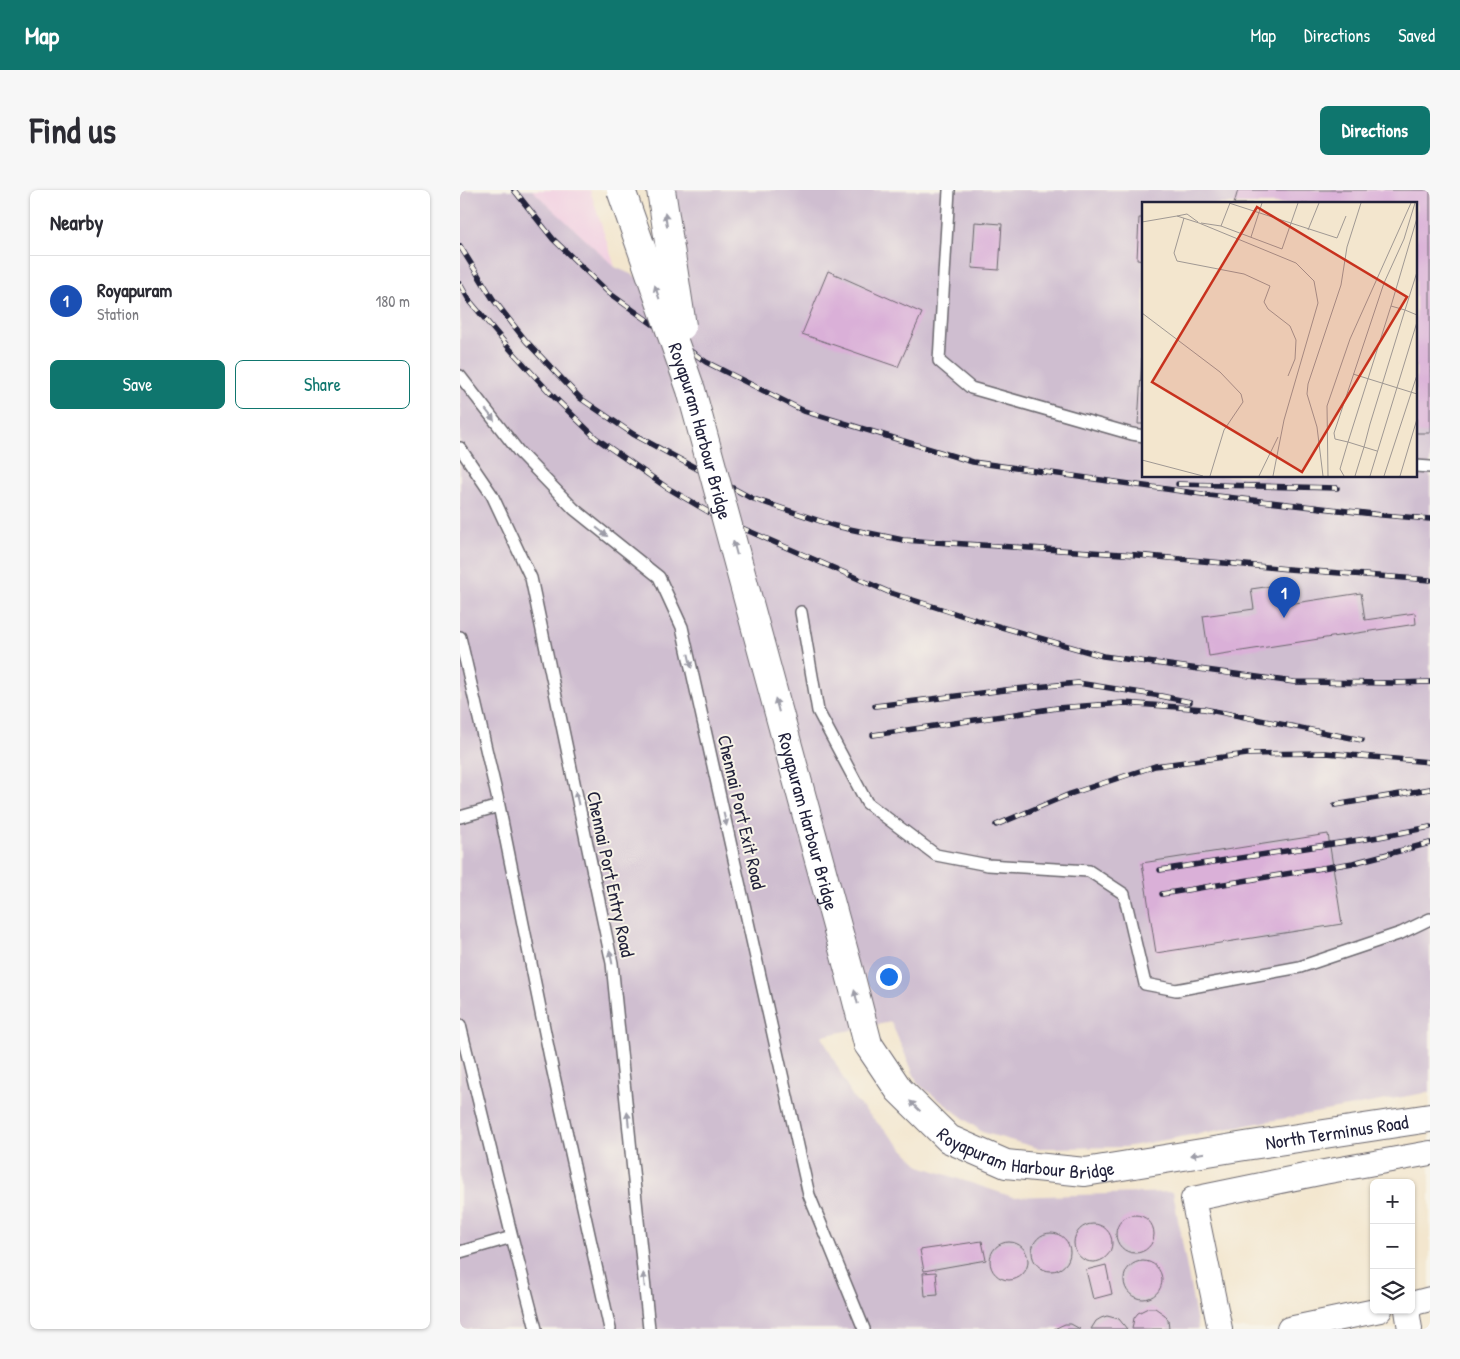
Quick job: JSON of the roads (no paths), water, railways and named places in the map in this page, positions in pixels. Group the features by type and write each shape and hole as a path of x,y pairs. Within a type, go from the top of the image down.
{"main road":[{"name":"Royapuram Harbour Bridge","path":"621,190 691,390 868,1044 899,1090 949,1139 1006,1164 1085,1172 1245,1146"},
{"path":"661,190 691,390"},
{"name":"North Terminus Road","path":"1245,1146 1430,1118"}],"street":[{"path":"1220,1329 1193,1199 1324,1172 1377,1173 1430,1154"},
{"path":"1415,1303 1430,1299"},
{"path":"1289,1329 1370,1312"},
{"path":"1408,1314 1410,1329"}],"lane":[{"path":"949,190 939,361 971,388 1142,436"},
{"name":"Chennai Port Exit Road","path":"460,376 519,452 574,509 659,577 682,627 808,1195 864,1329"},
{"name":"Chennai Port Entry Road","path":"460,448 492,495 531,578 612,963 649,1329"},
{"path":"801,612 818,710 866,803 936,855 988,865 1089,871 1124,894 1144,984 1176,990 1300,967 1401,933 1430,919"},
{"path":"460,637 499,806 552,1067 610,1329"},
{"path":"460,817 499,806"},
{"path":"460,1025 536,1329"},
{"path":"460,1252 512,1236"}],"railway":[{"path":"514,190 553,239 609,293 706,362 804,411 973,462 1209,495 1430,519"},
{"path":"460,246 493,299 526,341 580,398 633,434 751,498 835,526 903,540 1137,555 1430,580"},
{"path":"460,284 469,300 510,349 551,394 596,438 666,487 719,518 891,593 973,619 1103,656 1294,682 1430,682"},
{"path":"1178,484 1337,488"},
{"path":"875,706 1078,683 1190,702"},
{"path":"873,735 1057,708 1124,703 1204,709 1362,740"},
{"path":"996,825 1070,794 1155,766 1247,754 1326,753 1430,762"},
{"path":"1335,805 1430,789"},
{"path":"1160,870 1379,837 1430,827"},
{"path":"1162,894 1353,863 1430,843"}],"place":[{"name":"Royapuram","path":"1284,618"}]}
